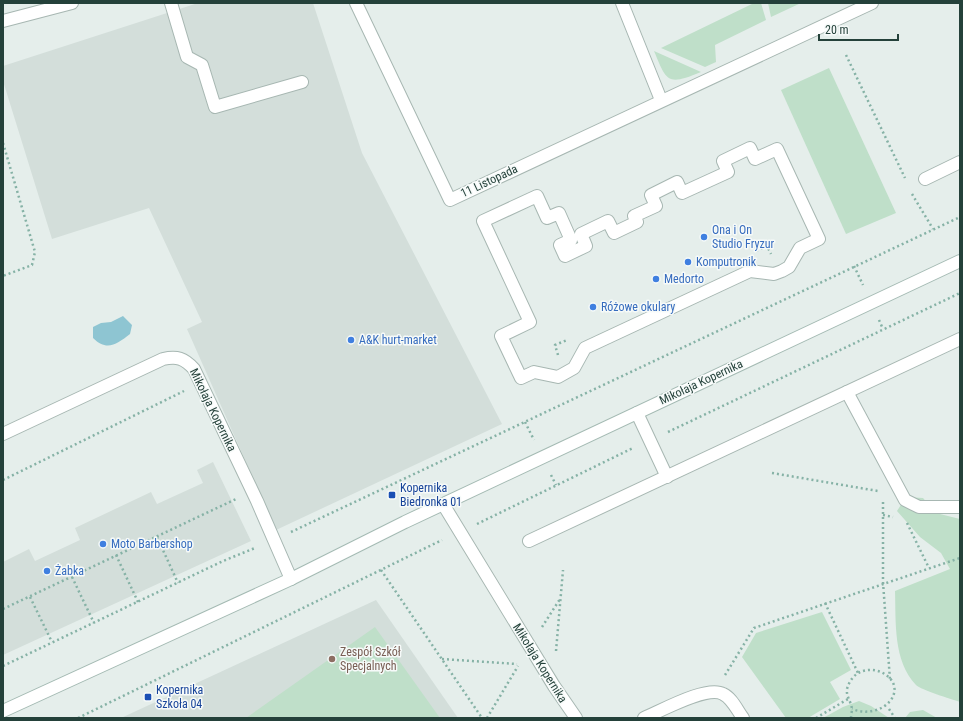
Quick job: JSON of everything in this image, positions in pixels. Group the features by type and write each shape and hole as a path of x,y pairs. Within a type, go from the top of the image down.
{"street":[{"path":"3,22 72,3"},
{"path":"171,3 187,57 202,65 215,107 302,82"},
{"name":"11 Listopada","path":"356,3 450,200 660,100 872,3"},
{"path":"622,3 660,100"},
{"path":"750,148 755,159 777,149 819,239 800,248 789,267 774,274 750,271 585,348 574,368 558,377 534,372 521,378 502,336 530,322 483,221 537,196 547,218 559,213 571,240 560,245 565,256 586,246 581,234 608,221 614,233 637,222 634,216 656,206 651,195 677,182 682,194 728,172 723,160 750,148"},
{"path":"925,179 960,162"},
{"name":"Mikołaja Kopernika","path":"3,711 291,578 443,504 960,261"},
{"path":"529,541 960,339"},
{"name":"Mikołaja Kopernika","path":"3,434 163,359 175,357 186,361 194,369 257,501 291,578"},
{"path":"847,392 905,500 919,507 960,507"},
{"path":"637,413 667,477"},
{"name":"Mikołaja Kopernika","path":"443,504 554,686 576,718"},
{"path":"644,718 703,693 715,691 730,699 743,718"}],"path":[{"path":"846,55 907,183"},
{"path":"3,143 35,252 32,265 3,276"},
{"path":"909,188 934,229"},
{"path":"285,535 960,217"},
{"path":"854,266 865,290"},
{"path":"662,435 960,293"},
{"path":"3,480 185,390 188,397"},
{"path":"525,422 536,445"},
{"path":"475,525 635,447"},
{"path":"549,472 556,485"},
{"path":"772,473 883,492"},
{"path":"234,492 241,505"},
{"path":"3,609 238,498"},
{"path":"883,500 883,582 890,680 894,689 894,698 886,712"},
{"path":"883,515 897,517"},
{"path":"905,519 929,568"},
{"path":"157,536 178,583"},
{"path":"78,718 448,538"},
{"path":"3,666 178,583 261,546"},
{"path":"116,555 138,602"},
{"path":"715,691 754,628 883,582 960,558"},
{"path":"381,570 482,718"},
{"path":"554,686 563,570"},
{"path":"72,577 94,623"},
{"path":"30,597 52,642"},
{"path":"825,603 858,673"},
{"path":"442,659 519,664"},
{"path":"851,718 852,709 848,700 847,687 858,673 871,670 879,671 890,680"},
{"path":"816,718 848,700"},
{"path":"852,709 865,717"},
{"path":"889,709 895,718"}],"shaded area":[{"path":"198,3 313,3 362,153 502,424 276,530 187,329 202,322 149,208 52,239 3,81 3,66"},
{"path":"213,462 251,541 3,655 3,562 29,549 35,561 80,540 75,528 151,492 157,504 203,483 197,470"},
{"name":"Zespół Szkół Specjalnych","path":"376,600 458,718 121,718"}],"green space":[{"path":"754,3 761,3 766,20 715,45 716,62 705,67 661,48"},
{"path":"768,3 801,3 771,17"},
{"path":"654,51 701,72 681,79 675,80 670,78 662,69"},
{"path":"829,68 896,213 846,234 781,90"},
{"path":"906,497 923,498 936,513 960,519 960,702 919,687 916,685 903,665 897,641 895,591 950,569 941,553 920,537 897,511"},
{"path":"822,612 851,670 830,682 840,699 808,718 786,718 742,657 756,633"},
{"path":"375,627 440,718 246,718"},
{"path":"859,701 871,706 889,718 823,718 843,707"},
{"path":"923,710 937,718 905,718 910,712"}],"water":[{"path":"123,316 132,325 130,334 125,338 107,346 93,338 93,327 101,323 111,322"}],"place":[{"name":"Ona i On Studio Fryzur","path":"704,237"},
{"name":"Komputronik","path":"688,262"},
{"name":"Medorto","path":"656,279"},
{"name":"Różowe okulary","path":"593,307"},
{"name":"A&K hurt-market","path":"351,340"},
{"name":"Kopernika Biedronka 01","path":"392,495"},
{"name":"Moto Barbershop","path":"103,544"},
{"name":"Żabka","path":"47,571"},
{"name":"Zespół Szkół Specjalnych","path":"332,659"},
{"name":"Kopernika Szkoła 04","path":"148,697"}]}
